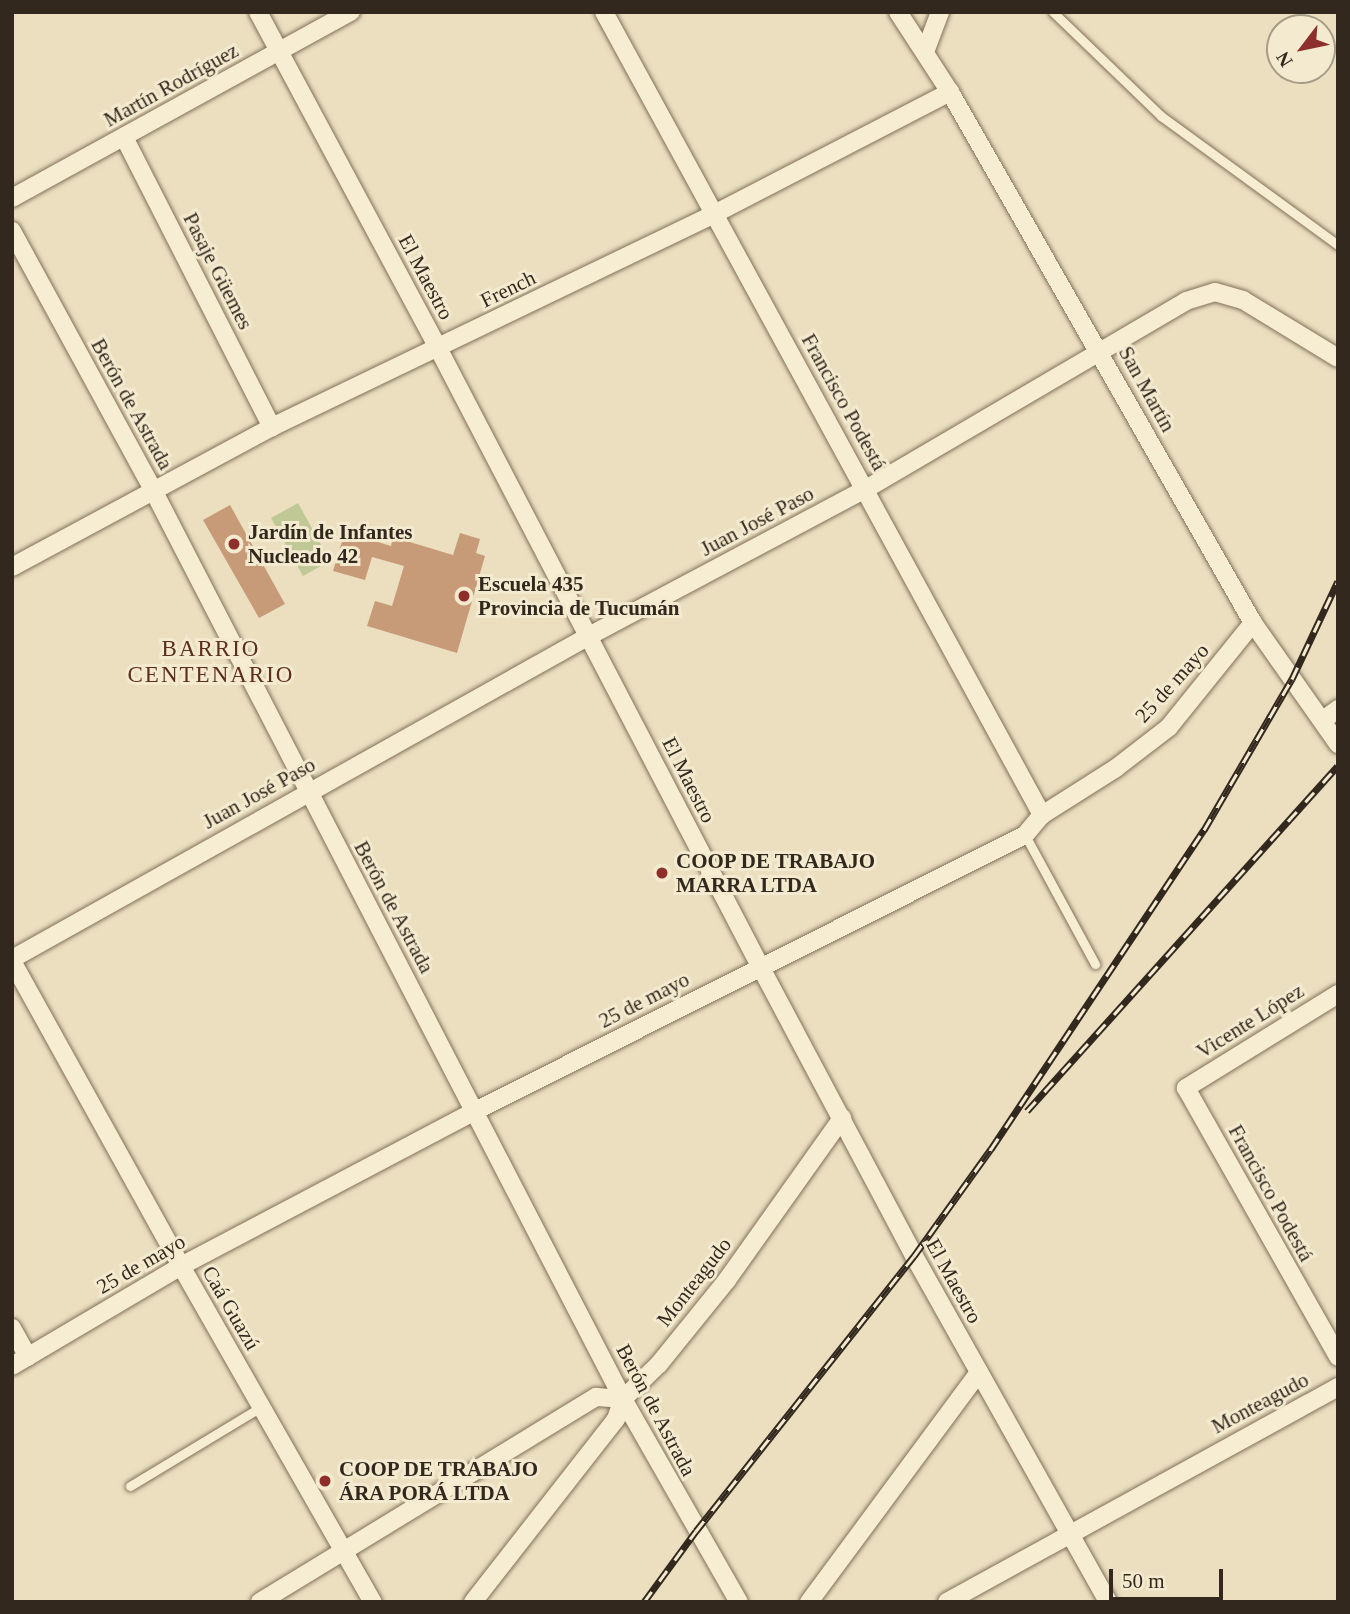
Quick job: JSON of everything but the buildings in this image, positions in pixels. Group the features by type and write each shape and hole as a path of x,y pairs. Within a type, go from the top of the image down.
{"street":[{"name":"El Maestro","path":"258,12 438,348 760,966 979,1372 1108,1602"},
{"name":"Martín Rodríguez","path":"12,198 351,12"},
{"name":"Francisco Podestá","path":"604,12 1042,815"},
{"path":"898,12 925,52"},
{"path":"925,52 940,12"},
{"name":"San Martín","path":"925,52 1101,354 1253,623 1331,715 1338,744"},
{"name":"French","path":"12,567 272,427 714,214 950,92"},
{"name":"Pasaje Güemes","path":"124,137 272,427"},
{"name":"Berón de Astrada","path":"12,231 153,490 623,1399 739,1602"},
{"name":"Juan José Paso","path":"12,960 307,791 589,636 866,489 1101,354 1186,301 1216,292 1242,300 1338,358"},
{"name":"25 de mayo","path":"20,1361 181,1266 475,1111 1025,835 1042,815 1116,768 1170,727 1253,623"},
{"name":"Caá Guazú","path":"12,960 181,1266 373,1602"},
{"name":"Vicente López","path":"1186,1088 1338,994"},
{"name":"Francisco Podestá","path":"1186,1088 1338,1357"},
{"name":"Monteagudo","path":"474,1602 616,1419 623,1399 659,1364 727,1280 842,1118"},
{"path":"12,1328 20,1361"},
{"path":"809,1602 979,1372"},
{"name":"Monteagudo","path":"947,1602 1338,1387"},
{"path":"260,1602 596,1397 623,1399"}],"lane":[{"path":"1053,12 1161,116 1338,245"},
{"path":"1025,835 1095,964"},
{"path":"130,1486 261,1407"}],"green space":[{"path":"298,503 330,561 303,576 271,518"}],"railway":[{"path":"644,1602 696,1531 914,1256 991,1149 1204,830 1292,679 1338,581"},
{"path":"1027,1111 1338,766"}],"place":[{"name":"Jardín de Infantes Nucleado 42","path":"234,544"},
{"name":"Escuela 435 Provincia de Tucumán","path":"464,596"},
{"name":"COOP DE TRABAJO MARRA LTDA","path":"662,873"},
{"name":"COOP DE TRABAJO ÁRA PORÁ LTDA","path":"325,1481"}],"district":[{"name":"BARRIO CENTENARIO","path":"211,662"}]}
